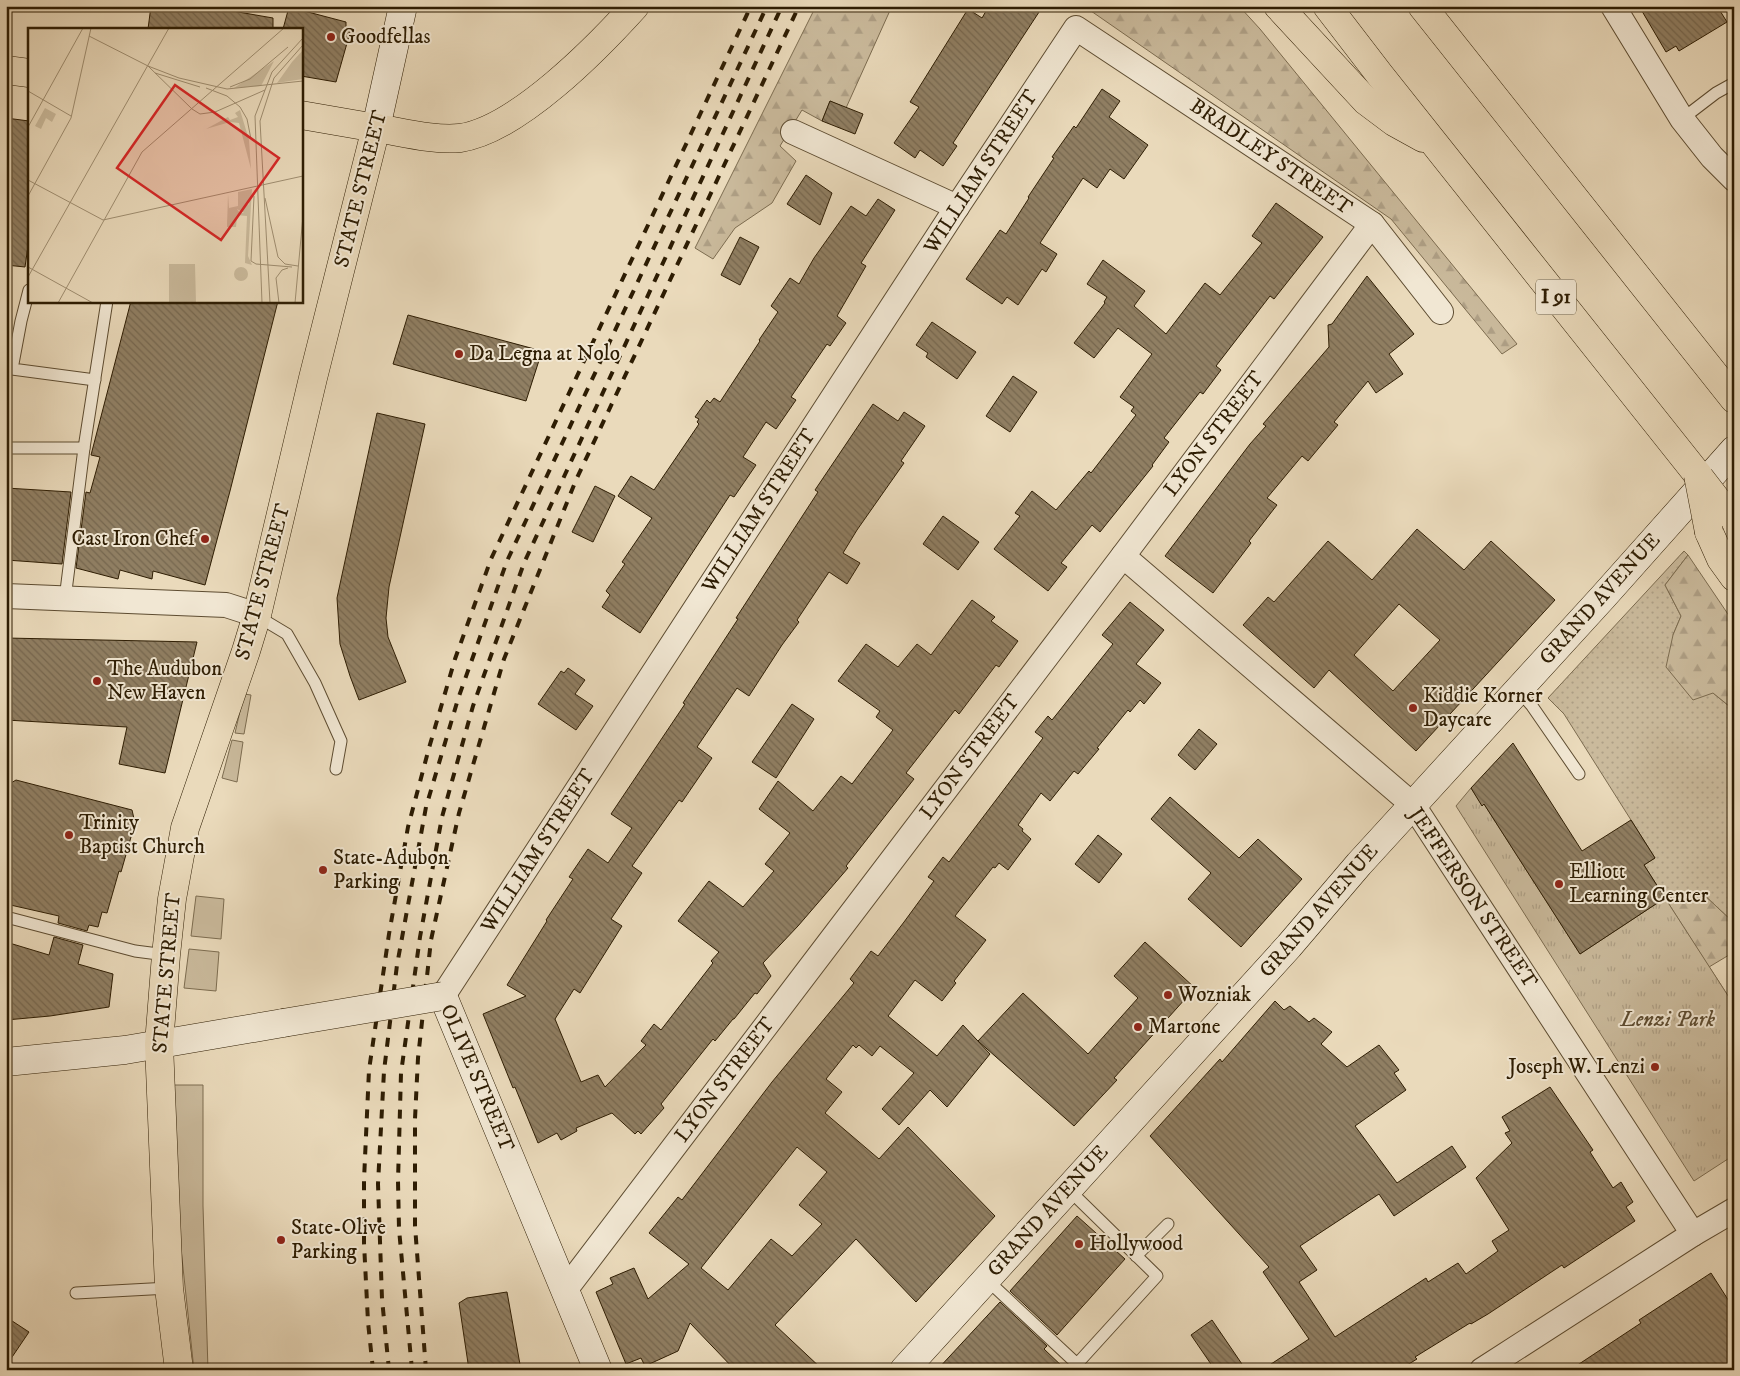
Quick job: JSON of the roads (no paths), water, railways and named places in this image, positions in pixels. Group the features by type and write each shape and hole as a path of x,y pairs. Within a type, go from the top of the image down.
{"main road":[{"name":"STATE STREET","path":"179,1370 169,1288 159,1044 172,899 184,828 257,615 404,6"},
{"path":"302,115 447,138 467,136 489,129 520,110 564,76 606,37 635,6"},
{"path":"1278,6 1366,101 1394,122 1435,145"},
{"name":"I 91","path":"1327,6 1435,145 1698,475 1723,522"},
{"path":"1422,6 1731,396"},
{"path":"6,70 28,73"},
{"name":"GRAND AVENUE","path":"904,1370 1277,960 1359,864 1603,597 1734,450"},
{"path":"1723,522 1721,559 1734,577"},
{"name":"OLIVE STREET","path":"6,1062 126,1050 443,996 598,1370"}],"street":[{"path":"1613,6 1682,119 1712,156 1734,179"},
{"name":"WILLIAM STREET","path":"443,996 957,207 1076,28"},
{"name":"BRADLEY STREET","path":"1076,28 1372,224 1440,312"},
{"path":"793,132 957,207"},
{"name":"LYON STREET","path":"566,1289 1123,556 1372,224"},
{"name":"JEFFERSON STREET","path":"1123,556 1413,804 1693,1234"},
{"path":"6,596 226,605 257,615"},
{"path":"1482,1370 1693,1234 1734,1210"}],"lane":[{"path":"1682,119 1716,93 1734,83"},
{"path":"28,294 12,369 94,380"},
{"path":"65,598 84,448 108,302"},
{"path":"6,448 84,448"},
{"path":"257,615 287,634 315,683 341,741 336,769"},
{"path":"1518,690 1532,706 1579,774"},
{"path":"6,917 135,951 166,955"},
{"path":"986,1279 1077,1364 1157,1276 1068,1189"},
{"path":"1136,1256 1168,1224"},
{"path":"76,1293 169,1288"}],"railway":[{"path":"373,1370 368,1322 364,1243 364,1180 369,1070 389,934 408,827 429,748 455,659 491,559 751,6"},
{"path":"389,1370 382,1299 378,1184 384,1071 397,965 426,807 458,699 507,561 767,6"},
{"path":"412,1370 399,1229 398,1181 401,1073 420,937 442,817 473,706 524,563 782,6"},
{"path":"426,1370 415,1226 415,1119 418,1058 431,940 459,813 504,659 576,480 799,6"}],"place":[{"name":"Goodfellas","path":"331,37"},
{"name":"Da Legna at Nolo","path":"459,354"},
{"name":"Cast Iron Chef","path":"205,539"},
{"name":"The Audubon New Haven","path":"97,681"},
{"name":"Kiddie Korner Daycare","path":"1413,708"},
{"name":"Trinity Baptist Church","path":"69,835"},
{"name":"State-Adubon Parking","path":"323,870"},
{"name":"Elliott Learning Center","path":"1559,884"},
{"name":"Wozniak","path":"1168,995"},
{"name":"Martone","path":"1138,1027"},
{"name":"Joseph W. Lenzi","path":"1655,1067"},
{"name":"State-Olive Parking","path":"281,1240"},
{"name":"Hollywood","path":"1079,1244"}],"park label":[{"name":"Lenzi Park","path":"1668,1020"}]}
